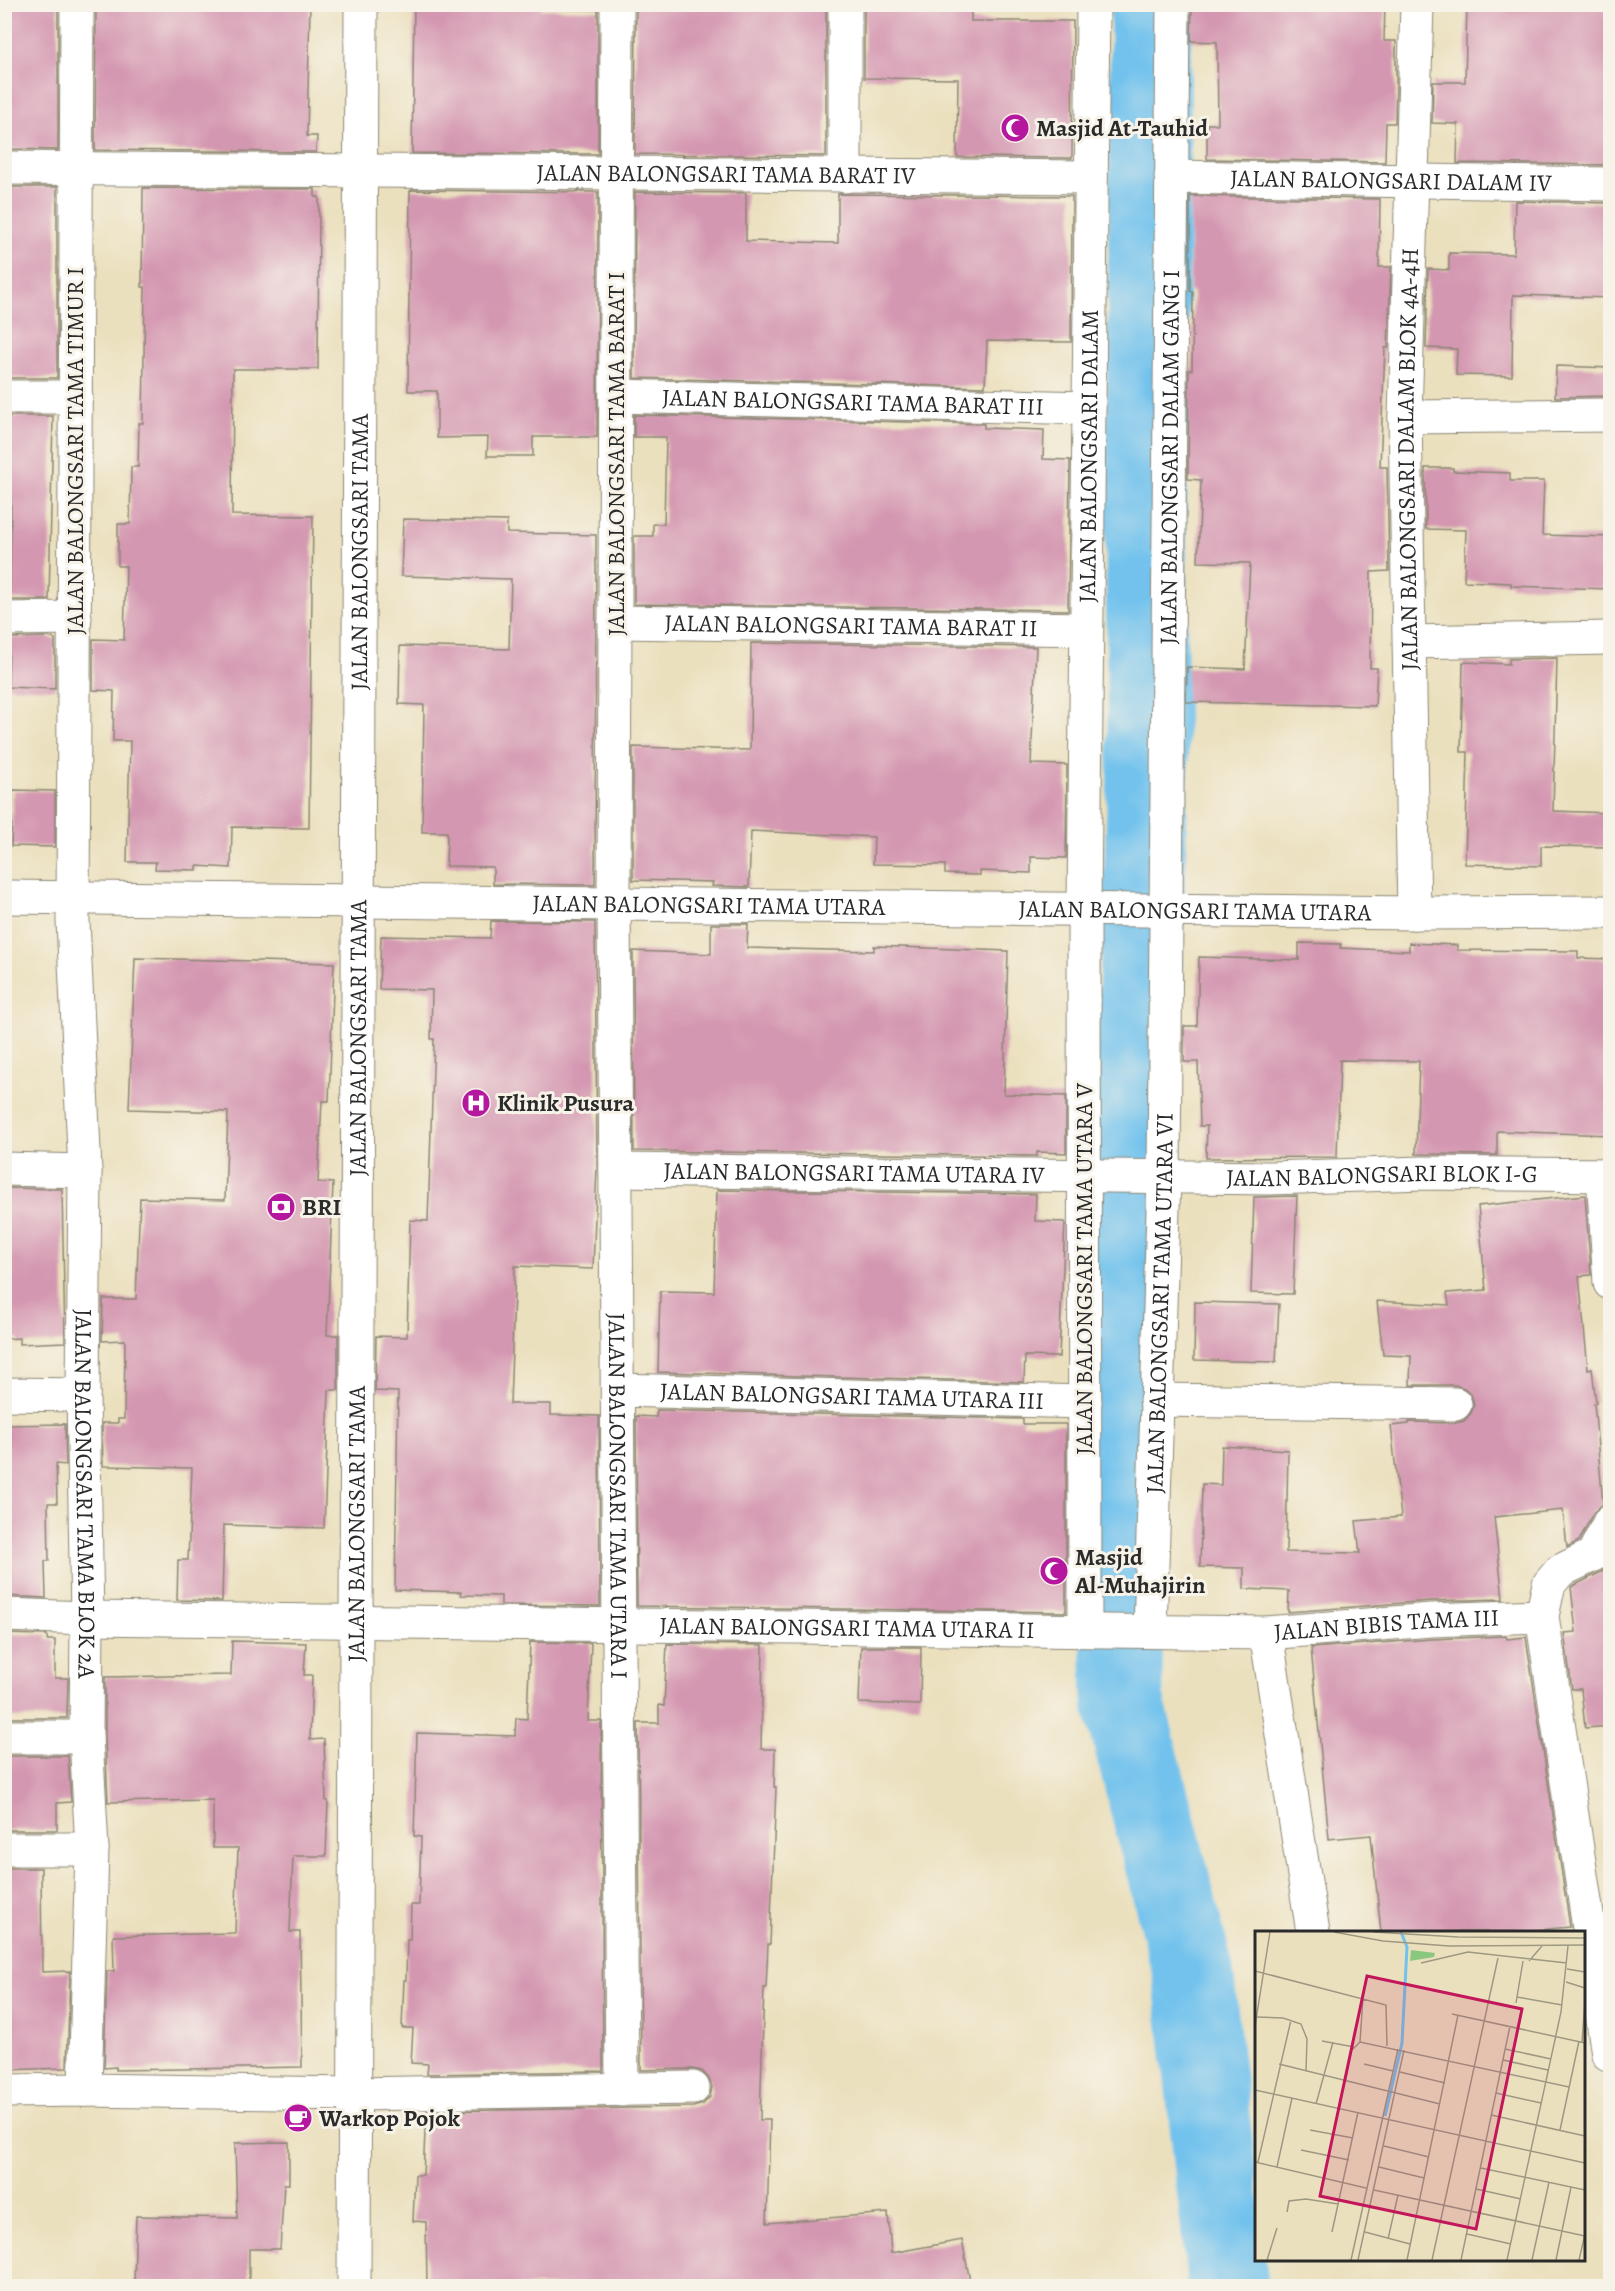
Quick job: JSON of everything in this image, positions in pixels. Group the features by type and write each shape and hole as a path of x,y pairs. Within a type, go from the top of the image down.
{"street":[{"name":"JALAN BALONGSARI TAMA TIMUR I","path":"74,897 77,4"},
{"name":"JALAN BALONGSARI TAMA","path":"354,2286 361,4"},
{"name":"JALAN BALONGSARI TAMA BARAT I","path":"614,903 617,4"},
{"path":"845,4 845,176"},
{"name":"JALAN BALONGSARI DALAM","path":"1088,908 1086,629 1093,4"},
{"name":"JALAN BALONGSARI DALAM GANG I","path":"1158,908 1173,4"},
{"name":"JALAN BALONGSARI DALAM BLOK 4A-4H","path":"1414,913 1405,417 1417,4"},
{"name":"JALAN BALONGSARI TAMA BARAT IV","path":"4,168 1091,177"},
{"name":"JALAN BALONGSARI DALAM IV","path":"1171,177 1611,184"},
{"name":"JALAN BALONGSARI TAMA BARAT III","path":"616,396 1089,408"},
{"path":"4,397 76,397"},
{"path":"1405,417 1611,416"},
{"path":"4,619 75,618"},
{"name":"JALAN BALONGSARI TAMA BARAT II","path":"615,622 1086,629"},
{"path":"1410,642 1611,638"},
{"name":"JALAN BALONGSARI TAMA UTARA","path":"4,897 1158,908 1414,913 1611,912"},
{"name":"JALAN BALONGSARI TAMA BLOK 2A","path":"74,897 85,1171 83,1395 87,1618 86,1737 92,1849 85,2090"},
{"name":"JALAN BALONGSARI TAMA UTARA I","path":"614,903 622,2090"},
{"name":"JALAN BALONGSARI TAMA UTARA V","path":"1088,908 1094,1175 1085,1402 1120,1630"},
{"name":"JALAN BALONGSARI TAMA UTARA VI","path":"1120,1630 1155,1400 1152,1177 1158,908"},
{"path":"4,1169 85,1171"},
{"name":"JALAN BALONGSARI TAMA UTARA IV","path":"616,1170 1152,1177"},
{"name":"JALAN BALONGSARI BLOK I-G","path":"1152,1177 1270,1178 1423,1173 1607,1175"},
{"path":"1607,1175 1611,1283"},
{"name":"JALAN BALONGSARI TAMA UTARA III","path":"618,1390 1085,1402"},
{"path":"4,1394 83,1395"},
{"path":"1155,1400 1455,1404"},
{"path":"1584,1931 1542,1616 1549,1584 1560,1571 1602,1556 1611,1521"},
{"name":"JALAN BALONGSARI TAMA UTARA II","path":"4,1615 356,1622 1266,1633"},
{"name":"JALAN BIBIS TAMA III","path":"1312,1931 1266,1633 1431,1620 1542,1616"},
{"path":"4,1737 86,1737"},
{"path":"4,1849 92,1849"},
{"path":"1585,1935 1601,2054"},
{"path":"4,2091 355,2094 693,2088"}],"building":[{"path":"4,4 58,4 58,150 4,149"},
{"path":"96,4 310,4 307,136 317,136 316,152 95,150"},
{"path":"414,4 541,4 541,9 598,10 598,154 412,153"},
{"path":"636,4 826,4 826,156 635,154"},
{"path":"864,4 971,4 971,21 1073,21 1072,158 957,157 958,79 864,78"},
{"path":"1192,4 1385,4 1384,41 1396,41 1396,82 1395,123 1386,123 1385,162 1207,159 1207,124 1218,124 1217,42 1191,41"},
{"path":"1467,4 1611,4 1611,165 1457,163 1458,124 1432,123 1433,82 1465,82"},
{"path":"4,187 57,187 57,378 4,378"},
{"path":"143,188 315,189 315,197 319,197 318,369 233,369 232,515 313,516 309,828 232,827 231,868 197,866 197,870 155,869 156,862 127,862 130,741 113,741 114,691 93,690 93,639 124,640 126,566 118,566 118,524 130,524 131,467 138,467 139,423 143,423 145,287 142,287"},
{"path":"410,191 598,192 597,437 533,437 533,456 487,456 488,437 437,438 437,391 408,391"},
{"path":"635,192 746,193 746,241 838,243 838,194 1072,196 1071,342 987,341 985,387 634,378"},
{"path":"1190,196 1380,199 1379,267 1391,267 1380,467 1387,467 1389,571 1371,572 1370,668 1377,668 1375,706 1186,702 1187,667 1245,669 1250,563 1198,562 1201,480 1188,479 1189,370 1192,370 1193,292 1190,291"},
{"path":"1515,201 1611,203 1611,298 1513,295 1512,376 1456,375 1457,349 1426,348 1428,269 1449,270 1449,253 1514,254"},
{"path":"1556,366 1611,368 1611,396 1555,397"},
{"path":"634,415 984,424 984,428 1044,430 1043,459 1070,460 1068,610 634,604 634,536 653,536 653,524 664,524 666,437 634,437"},
{"path":"4,416 53,416 49,600 10,600 11,494 4,494"},
{"path":"1425,468 1510,473 1510,481 1544,481 1542,535 1611,537 1611,589 1511,586 1511,583 1464,581 1466,530 1426,529"},
{"path":"403,519 507,521 507,533 596,535 595,885 493,884 493,867 446,866 447,832 422,832 424,705 399,704 400,646 509,649 511,579 401,576"},
{"path":"49,637 55,639 55,689 8,687 9,638"},
{"path":"751,643 1036,647 1031,764 1067,765 1066,858 1031,857 1031,873 980,871 980,875 945,874 945,865 873,864 874,837 751,831 749,887 712,886 713,882 633,880 633,747 750,750"},
{"path":"1557,658 1553,811 1611,813 1611,847 1541,846 1541,866 1465,864 1468,752 1461,752 1463,662 1509,664 1509,659"},
{"path":"13,790 55,791 55,847 11,846"},
{"path":"491,921 595,922 597,1166 593,1269 515,1266 510,1404 551,1404 551,1415 599,1416 600,1606 501,1605 501,1596 395,1590 398,1392 375,1391 376,1336 407,1337 410,1220 428,1221 434,1039 431,1039 432,990 379,989 381,936 490,938"},
{"path":"711,924 748,924 747,948 874,951 874,946 1008,951 1004,1094 1066,1096 1066,1153 1037,1152 1037,1156 634,1151 633,951 711,954"},
{"path":"1299,943 1341,944 1340,948 1409,951 1409,943 1457,945 1457,950 1578,951 1578,958 1611,959 1611,1135 1497,1131 1497,1155 1416,1154 1419,1061 1340,1060 1337,1157 1206,1158 1207,1126 1200,1126 1198,1062 1184,1062 1184,1026 1197,1026 1199,957 1299,960"},
{"path":"135,958 334,963 329,1101 322,1101 318,1182 333,1183 327,1335 338,1335 338,1390 329,1390 324,1528 224,1525 222,1601 177,1600 178,1560 188,1560 192,1468 103,1466 102,1423 118,1423 118,1419 124,1419 125,1340 102,1341 103,1299 136,1299 140,1198 225,1200 228,1112 129,1109"},
{"path":"4,1188 62,1189 65,1342 19,1344 19,1338 4,1339"},
{"path":"717,1190 1036,1194 1035,1221 1065,1222 1059,1357 1025,1356 1024,1382 658,1372 660,1291 714,1292"},
{"path":"1585,1195 1591,1275 1579,1276 1588,1369 1592,1368 1596,1403 1594,1403 1603,1504 1593,1513 1579,1541 1567,1547 1563,1510 1494,1517 1503,1599 1430,1601 1288,1612 1289,1591 1244,1589 1244,1568 1200,1567 1202,1484 1221,1485 1222,1446 1288,1450 1286,1552 1360,1553 1356,1521 1401,1517 1391,1426 1409,1424 1409,1422 1455,1423 1464,1421 1471,1413 1474,1404 1471,1394 1455,1385 1410,1385 1411,1356 1383,1355 1377,1301 1449,1305 1447,1293 1486,1290 1478,1206"},
{"path":"1297,1196 1293,1294 1251,1293 1254,1197"},
{"path":"1195,1302 1279,1304 1276,1362 1194,1360"},
{"path":"657,1410 1023,1419 1023,1424 1066,1424 1066,1612 637,1606 636,1416 656,1417"},
{"path":"65,1424 66,1465 56,1464 57,1503 48,1503 49,1561 45,1561 46,1598 4,1596 4,1425"},
{"path":"1609,1565 1611,1726 1585,1728 1581,1689 1572,1689 1564,1633 1576,1632 1571,1587 1601,1572"},
{"path":"4,1634 47,1635 47,1640 55,1640 55,1678 68,1678 67,1718 4,1718"},
{"path":"1526,1637 1570,1927 1529,1931 1381,1931 1371,1835 1329,1839 1311,1648 1432,1639"},
{"path":"232,1641 306,1643 304,1675 312,1675 310,1740 324,1739 326,1801 328,1801 326,1856 293,1856 290,1932 300,1932 302,2067 116,2070 116,2067 104,2068 107,1971 114,1971 113,1936 235,1933 238,1848 213,1848 213,1800 108,1802 105,1677 231,1675"},
{"path":"530,1642 591,1643 588,1721 601,1721 603,2071 427,2074 428,2064 411,2063 413,2028 402,2028 411,1905 419,1905 421,1837 414,1836 417,1733 515,1736 516,1718 527,1719"},
{"path":"667,1644 763,1645 761,1749 775,1749 774,1787 776,1787 770,1944 768,1944 766,1988 764,1988 760,2120 770,2120 767,2223 888,2213 891,2253 962,2240 971,2286 427,2286 426,2222 413,2221 415,2175 423,2175 426,2111 693,2107 703,2104 710,2097 712,2087 702,2071 693,2069 641,2070 638,1723 659,1723 659,1705 664,1706"},
{"path":"861,1647 921,1647 920,1705 859,1703"},
{"path":"4,1756 68,1756 71,1802 57,1803 57,1830 4,1830"},
{"path":"4,1868 41,1868 42,1972 70,1971 67,2068 4,2070"},
{"path":"289,2142 289,2184 284,2184 280,2249 249,2249 249,2285 134,2283 136,2216 237,2218 235,2143"}],"waterway":[{"path":"1151,4 1146,541 1148,771 1142,952 1126,1153 1130,1189 1119,1546 1123,1699 1193,1972 1228,2286"}],"place":[{"name":"Masjid At-Tauhid","path":"1015,128"},
{"name":"Klinik Pusura","path":"476,1103"},
{"name":"BRI","path":"281,1207"},
{"name":"Masjid Al-Muhajirin","path":"1054,1571"},
{"name":"Warkop Pojok","path":"298,2118"}]}
